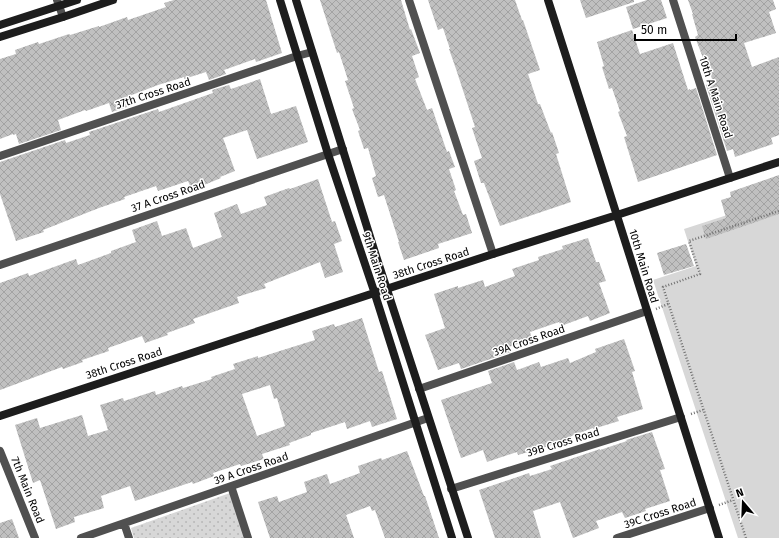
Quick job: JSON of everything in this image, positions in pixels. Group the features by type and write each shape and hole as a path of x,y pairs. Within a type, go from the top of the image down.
{"street":[{"path":"0,25 58,3 77,0"},
{"path":"0,37 113,0"},
{"name":"9th Main Road","path":"280,0 452,538"},
{"name":"9th Main Road","path":"296,0 342,149 468,538"},
{"path":"409,0 492,254"},
{"name":"10th Main Road","path":"548,0 719,538"},
{"name":"10th A Main Road","path":"673,0 730,178"},
{"path":"58,3 63,17"},
{"name":"37th Cross Road","path":"0,156 312,52"},
{"name":"37 A Cross Road","path":"0,265 342,149"},
{"name":"38th Cross Road","path":"0,416 492,254 779,162"},
{"name":"39A Cross Road","path":"419,389 647,312"},
{"name":"39B Cross Road","path":"451,489 681,417"},
{"name":"39 A Cross Road","path":"82,538 428,418"},
{"name":"7th Main Road","path":"0,451 35,538"},
{"path":"231,486 248,538"},
{"name":"39C Cross Road","path":"617,538 710,508"},
{"path":"124,523 129,538"}],"path":[{"path":"746,538 663,287 700,274 689,241 779,211"},
{"path":"710,508 733,500"}],"shaded area":[{"path":"779,203 779,538 738,538 653,280 696,266 684,229 752,207"},
{"path":"230,493 246,538 134,538 131,528"}],"building":[{"path":"174,0 266,0 282,53 256,62 255,59 224,70 226,74 209,80 206,72 158,85 124,98 127,107 112,112 109,103 86,111 85,110 58,120 61,130 19,144 16,134 0,139 0,59 16,54 15,50 38,42 39,44 69,34 70,35 99,27 127,17 128,20 166,7 164,3"},
{"path":"320,0 401,0 410,30 411,29 420,53 412,56 419,77 415,79 427,110 432,108 447,152 449,151 455,167 449,169 456,190 454,191 463,215 466,214 472,233 438,244 439,248 404,260 384,195 378,197 372,178 376,176 368,148 364,149 358,131 360,130 352,109 354,108 345,81 348,80 339,52 337,53"},
{"path":"428,0 515,0 540,70 528,74 538,104 540,104 551,133 552,132 559,153 556,154 571,202 500,226 484,183 481,183 474,161 482,158 472,128 475,127 443,28 438,30"},
{"path":"580,0 634,0 634,2 586,18"},
{"path":"647,0 661,0 667,18 633,29 626,7"},
{"path":"688,0 773,0 776,9 769,12 776,33 744,43 752,67 779,57 779,135 771,138 773,144 735,157 733,149 727,151 706,85 713,82 705,58 703,58 695,37 698,35"},
{"path":"632,30 640,54 673,43 688,90 696,88 717,155 638,182 624,137 627,136 618,112 620,111 612,88 609,89 602,67 604,66 597,42"},
{"path":"260,79 271,114 296,106 308,142 257,159 247,130 223,138 235,171 220,177 221,178 192,190 188,181 158,191 156,186 124,197 125,199 43,230 44,232 16,241 0,194 0,162 65,140 66,143 90,135 89,132 158,109 159,112 213,93 212,90 229,85 231,89"},
{"path":"779,175 779,214 706,239 702,226 726,218 721,200 731,197 730,192"},
{"path":"318,179 332,222 335,221 342,241 334,244 343,272 325,278 320,262 264,284 266,288 237,297 239,303 193,319 195,323 167,333 168,335 145,343 142,336 108,348 109,351 82,360 83,362 63,369 62,367 0,390 0,283 28,273 29,276 76,259 78,265 111,253 111,251 136,242 132,230 157,221 162,236 186,228 193,248 222,237 214,213 237,204 241,214 267,205 264,197"},
{"path":"588,238 596,262 599,262 606,281 599,283 610,313 590,321 588,316 561,326 559,322 530,332 532,339 509,347 511,352 461,369 459,363 438,370 425,335 445,328 434,294 483,280 485,287 515,276 512,269 539,260 538,257 563,249 562,246"},
{"path":"686,244 694,266 664,275 657,253"},
{"path":"362,318 379,372 382,371 397,419 372,427 370,421 347,429 345,422 311,433 311,435 289,443 290,445 262,454 264,459 241,466 240,464 213,473 214,476 193,484 192,482 135,501 130,486 101,496 104,508 74,517 75,522 56,529 40,480 33,483 15,425 37,418 40,428 82,415 88,436 108,430 100,405 123,398 124,401 155,391 156,395 182,386 183,388 212,379 211,377 235,369 233,364 258,356 258,358 315,340 312,331 334,324 335,327","holes":["270,385 274,399 277,398 285,426 257,436 242,394"]},
{"path":"624,339 635,371 632,372 643,409 617,417 619,421 571,436 572,439 518,455 517,452 487,462 483,450 461,458 441,400 492,383 488,371 514,362 517,370 539,362 541,367 568,358 570,363 596,352 595,349"},
{"path":"652,432 665,469 660,470 670,501 645,509 646,511 625,518 622,512 596,521 599,528 573,538 560,502 533,511 541,538 495,538 479,490 529,473 530,476 552,469 550,466"},
{"path":"407,451 425,496 439,538 385,538 375,510 372,511 370,506 346,515 354,538 270,538 258,502 277,496 279,502 307,492 304,482 327,474 330,484 360,473 358,466 381,458 382,460"},
{"path":"12,519 19,538 0,538 0,523"}]}
